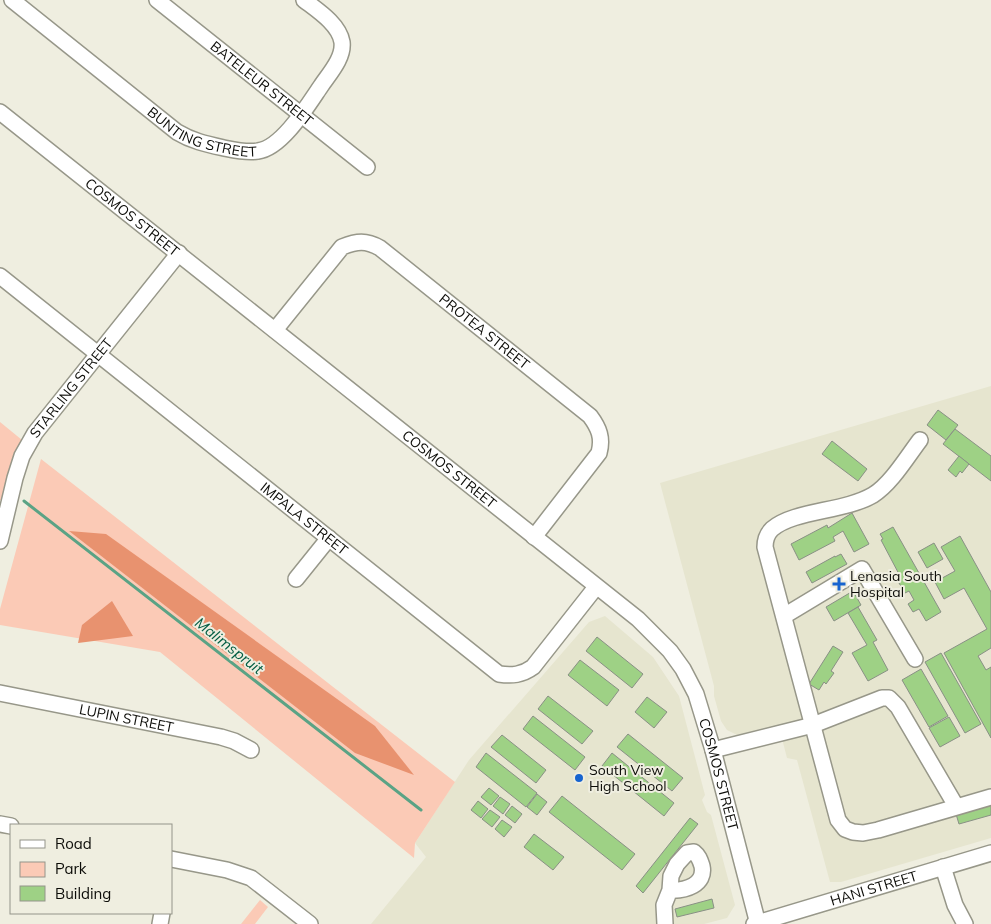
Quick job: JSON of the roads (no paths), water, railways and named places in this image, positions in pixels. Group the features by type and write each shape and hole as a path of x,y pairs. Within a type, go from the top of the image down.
{"street":[{"name":"BUNTING STREET","path":"12,0 177,132 198,143 246,151 258,151 268,148 278,141 301,116 333,68 341,51 342,42 339,35 325,16 304,0"},
{"name":"BATELEUR STREET","path":"157,0 367,167"},
{"name":"COSMOS STREET","path":"0,112 638,619 660,640 683,669 696,694 713,750 756,924"},
{"name":"PROTEA STREET","path":"275,330 342,247 354,242 371,243 395,260 590,416 595,423 601,438 599,453 534,537"},
{"name":"STARLING STREET","path":"0,541 22,456 35,433 179,253"},
{"name":"IMPALA STREET","path":"0,276 499,674 510,676 533,667 596,587"},
{"path":"920,440 885,485 875,494 856,504 795,518 772,529 767,535 765,547 832,802 838,820 845,829 863,833 878,830 991,797"},
{"path":"296,579 329,538"},
{"path":"784,616 862,568 915,659"},
{"name":"LUPIN STREET","path":"0,693 221,737 251,750"},
{"path":"713,750 813,725 882,698 889,698 898,707 956,806"},
{"name":"HANI STREET","path":"756,924 991,853"},
{"path":"172,859 227,870 251,878 310,924"},
{"path":"943,867 954,906 965,924"},
{"path":"665,924 664,905 670,890"}],"waterway":[{"name":"Malimspruit","path":"24,501 421,810"}],"place":[{"name":"Lenasia South Hospital","path":"839,584"},
{"name":"South View High School","path":"579,778"}]}
